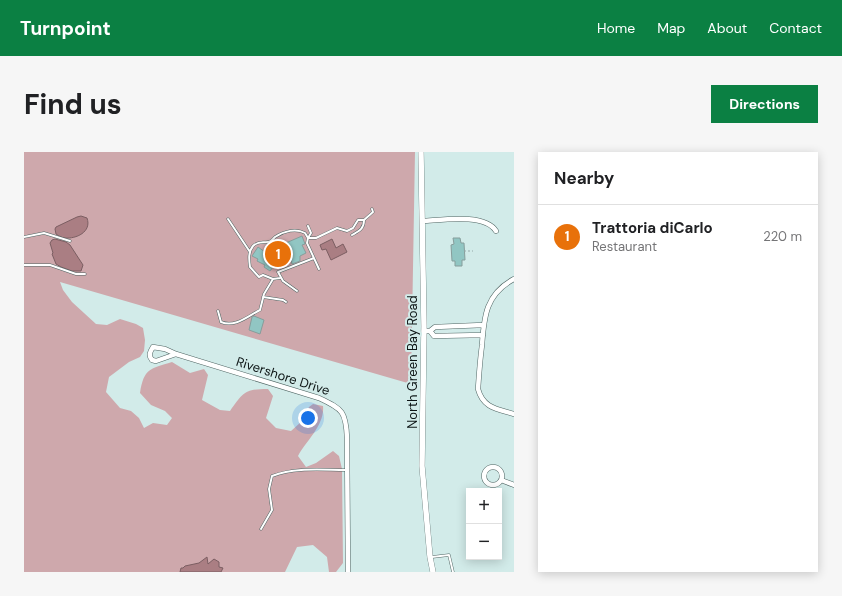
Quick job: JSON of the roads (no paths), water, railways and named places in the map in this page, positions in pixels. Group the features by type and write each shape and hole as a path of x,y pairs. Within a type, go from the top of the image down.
{"street":[{"name":"North Green Bay Road","path":"421,152 424,331 422,466 432,572"},
{"path":"423,221 483,221 490,224 496,231"},
{"path":"514,279 504,285 492,298 486,309 483,326 478,389 480,396 490,407 514,414"},
{"path":"424,331 430,331 435,327 483,326"},
{"path":"430,331 434,336 483,335"},
{"name":"Rivershore Drive","path":"176,354 156,361 150,358 150,352 153,347 165,349 176,354 320,398 336,406 343,414 347,425 348,572"},
{"path":"501,480 514,485"}],"lane":[{"path":"308,238 316,238 337,228 347,231 353,228 354,224 358,220 364,220 373,214 372,209"},
{"path":"228,219 250,252 250,267 252,270 259,277 263,275 273,279 280,278"},
{"path":"352,235 362,229 364,220"},
{"path":"308,226 311,233 307,243 319,269"},
{"path":"250,252 258,243 269,242 276,237 293,230 302,231 308,238"},
{"path":"24,237 44,233 70,241"},
{"path":"297,291 288,286 280,278 278,272 314,258"},
{"path":"24,265 50,265 76,274 85,274"},
{"path":"218,311 221,322 228,325 260,310 263,297 273,279"},
{"path":"263,297 283,300 286,302"},
{"path":"261,530 272,510 269,489 272,476 286,471 347,470"},
{"path":"430,558 449,555 453,572"}],"place":[{"name":"Trattoria diCarlo","path":"278,254"}]}
